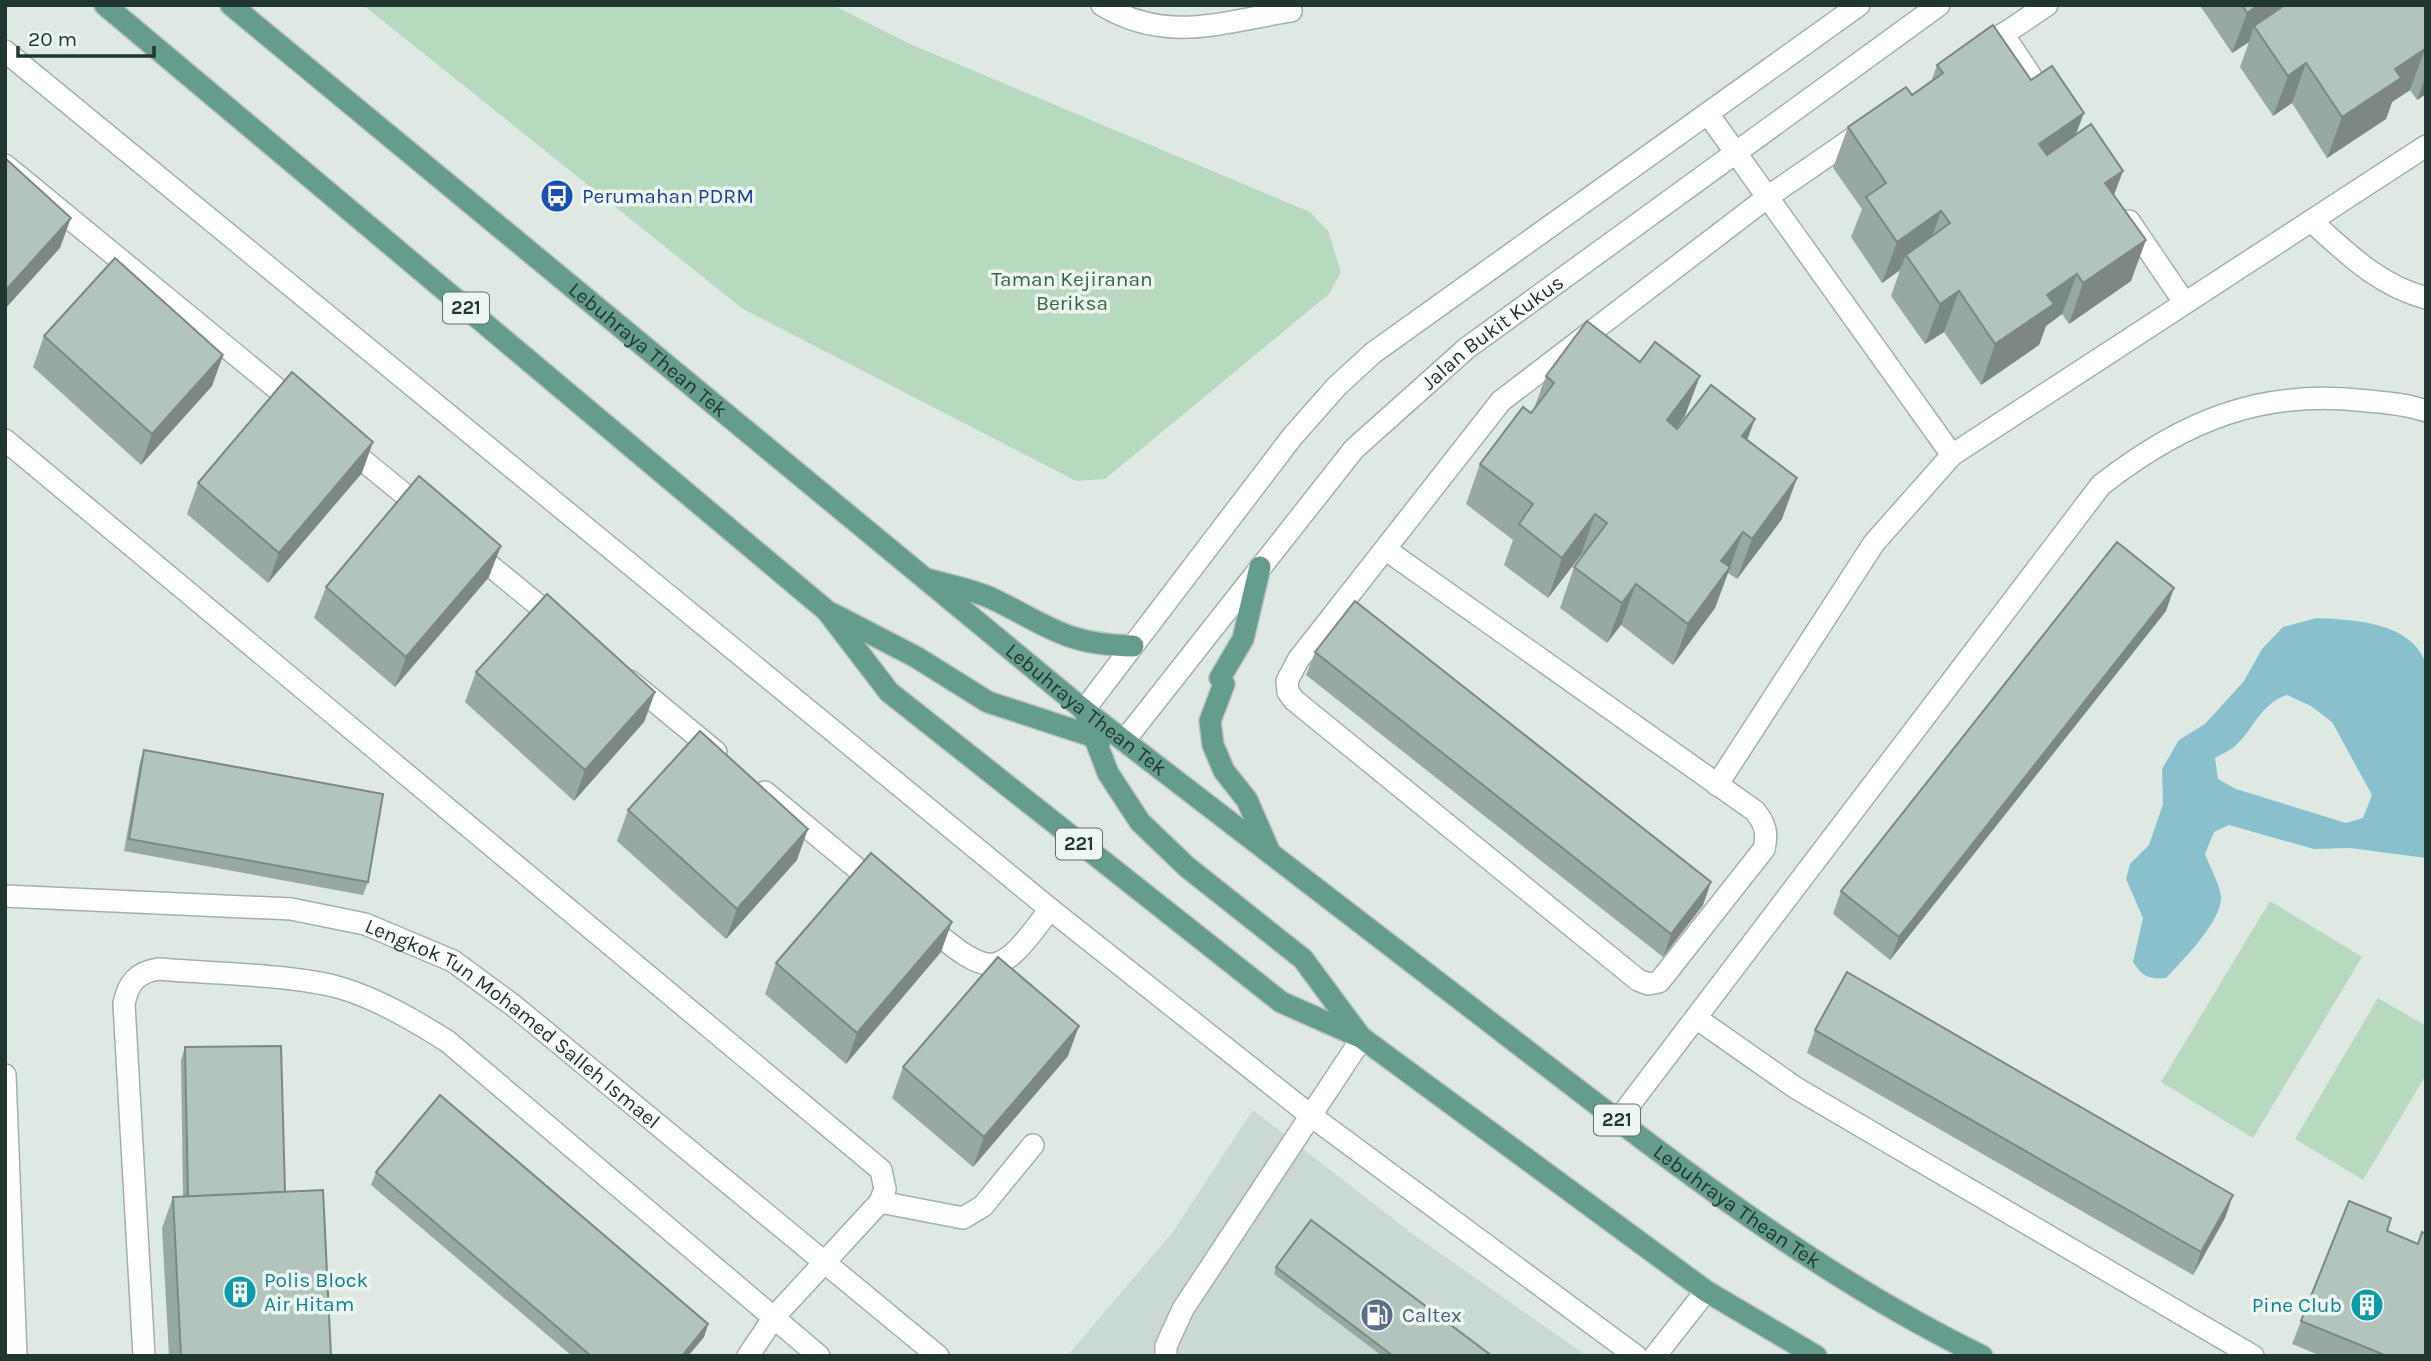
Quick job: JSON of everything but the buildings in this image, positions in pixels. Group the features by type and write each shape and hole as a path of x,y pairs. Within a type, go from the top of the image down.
{"main road":[{"name":"221","path":"105,5 827,611 889,692 1100,861 1281,1002 1362,1038 1706,1291 1816,1356"},
{"name":"Lebuhraya Thean Tek","path":"230,5 1084,710 1271,855 1755,1221 1931,1331 1982,1356"},
{"path":"1259,567 1243,639 1220,678 1224,684 1210,721 1213,745 1224,771 1247,800 1271,855"},
{"path":"922,577 990,598 1062,637 1094,645 1133,646"},
{"name":"221","path":"827,611 916,657 988,702 1092,738 1108,773 1140,822 1187,867 1303,959 1362,1038"},
{"path":"1084,710 1092,738 1124,741"}],"street":[{"path":"1102,5 1150,27 1176,29 1291,11"},
{"path":"1084,710 1292,437 1336,386 1373,353 1859,5"},
{"name":"Jalan Bukit Kukus","path":"1124,741 1354,449 1409,397 1467,348 1939,5"},
{"path":"1958,65 2047,5"},
{"path":"2003,34 2063,123"},
{"path":"5,51 1050,909 1310,1115 1636,1356"},
{"path":"1708,114 1952,455"},
{"path":"1385,549 1755,811 1764,823 1767,837 1764,849 1659,982 1648,984 1638,980 1294,700 1288,691 1287,681 1298,660 1385,549 1501,401 1769,196 1880,119"},
{"path":"1717,785 1874,544 1952,455 2426,146"},
{"path":"5,165 573,634"},
{"path":"2116,202 2184,302"},
{"path":"2311,221 2373,276 2400,291 2426,298"},
{"path":"1618,1120 2101,485 2143,452 2176,434 2219,415 2281,400 2340,397 2426,411"},
{"path":"5,440 881,1170 886,1189 880,1202 822,1262 775,1317 748,1356"},
{"path":"616,669 968,959 979,965 1004,963 1014,955 1050,909"},
{"name":"Lengkok Tun Mohamed Salleh Ismael","path":"5,897 291,909 365,924 453,961 514,1006 938,1356"},
{"path":"144,1356 124,1004 126,990 133,979 145,971 159,969 314,983 343,989 416,1021 447,1041 819,1356"},
{"path":"1696,1018 1797,1088 2253,1356"},
{"path":"1166,1356 1166,1346 1182,1309 1362,1038"},
{"path":"5,1075 16,1356"},
{"path":"880,1202 963,1218 984,1206 1033,1145"},
{"path":"1655,1356 1706,1291"}],"shaded area":[{"path":"1253,1110 1414,1235 1587,1356 1067,1356 1172,1233"}],"green space":[{"name":"Taman Kejiranan Beriksa","path":"363,5 833,5 910,44 1310,212 1328,231 1341,272 1329,294 1105,479 1076,481 743,309"},
{"path":"2270,901 2362,957 2253,1138 2161,1082"},
{"path":"2378,998 2426,1026 2426,1075 2363,1180 2295,1139"}],"water":[{"path":"2317,618 2364,622 2395,632 2408,639 2419,650 2426,664 2426,858 2350,848 2314,849 2229,825 2214,832 2205,854 2221,896 2216,917 2200,940 2166,978 2146,976 2133,962 2143,918 2126,879 2130,864 2149,845 2163,804 2162,769 2179,740 2205,724 2244,681 2262,649 2283,627","holes":["2287,695 2311,706 2332,722 2372,795 2363,818 2346,823 2236,789 2218,779 2215,758 2235,746 2270,704"]}],"place":[{"name":"Perumahan PDRM","path":"557,196"},
{"name":"Polis Block Air Hitam","path":"240,1292"},
{"name":"Pine Club","path":"2367,1305"},
{"name":"Caltex","path":"1377,1315"}]}
